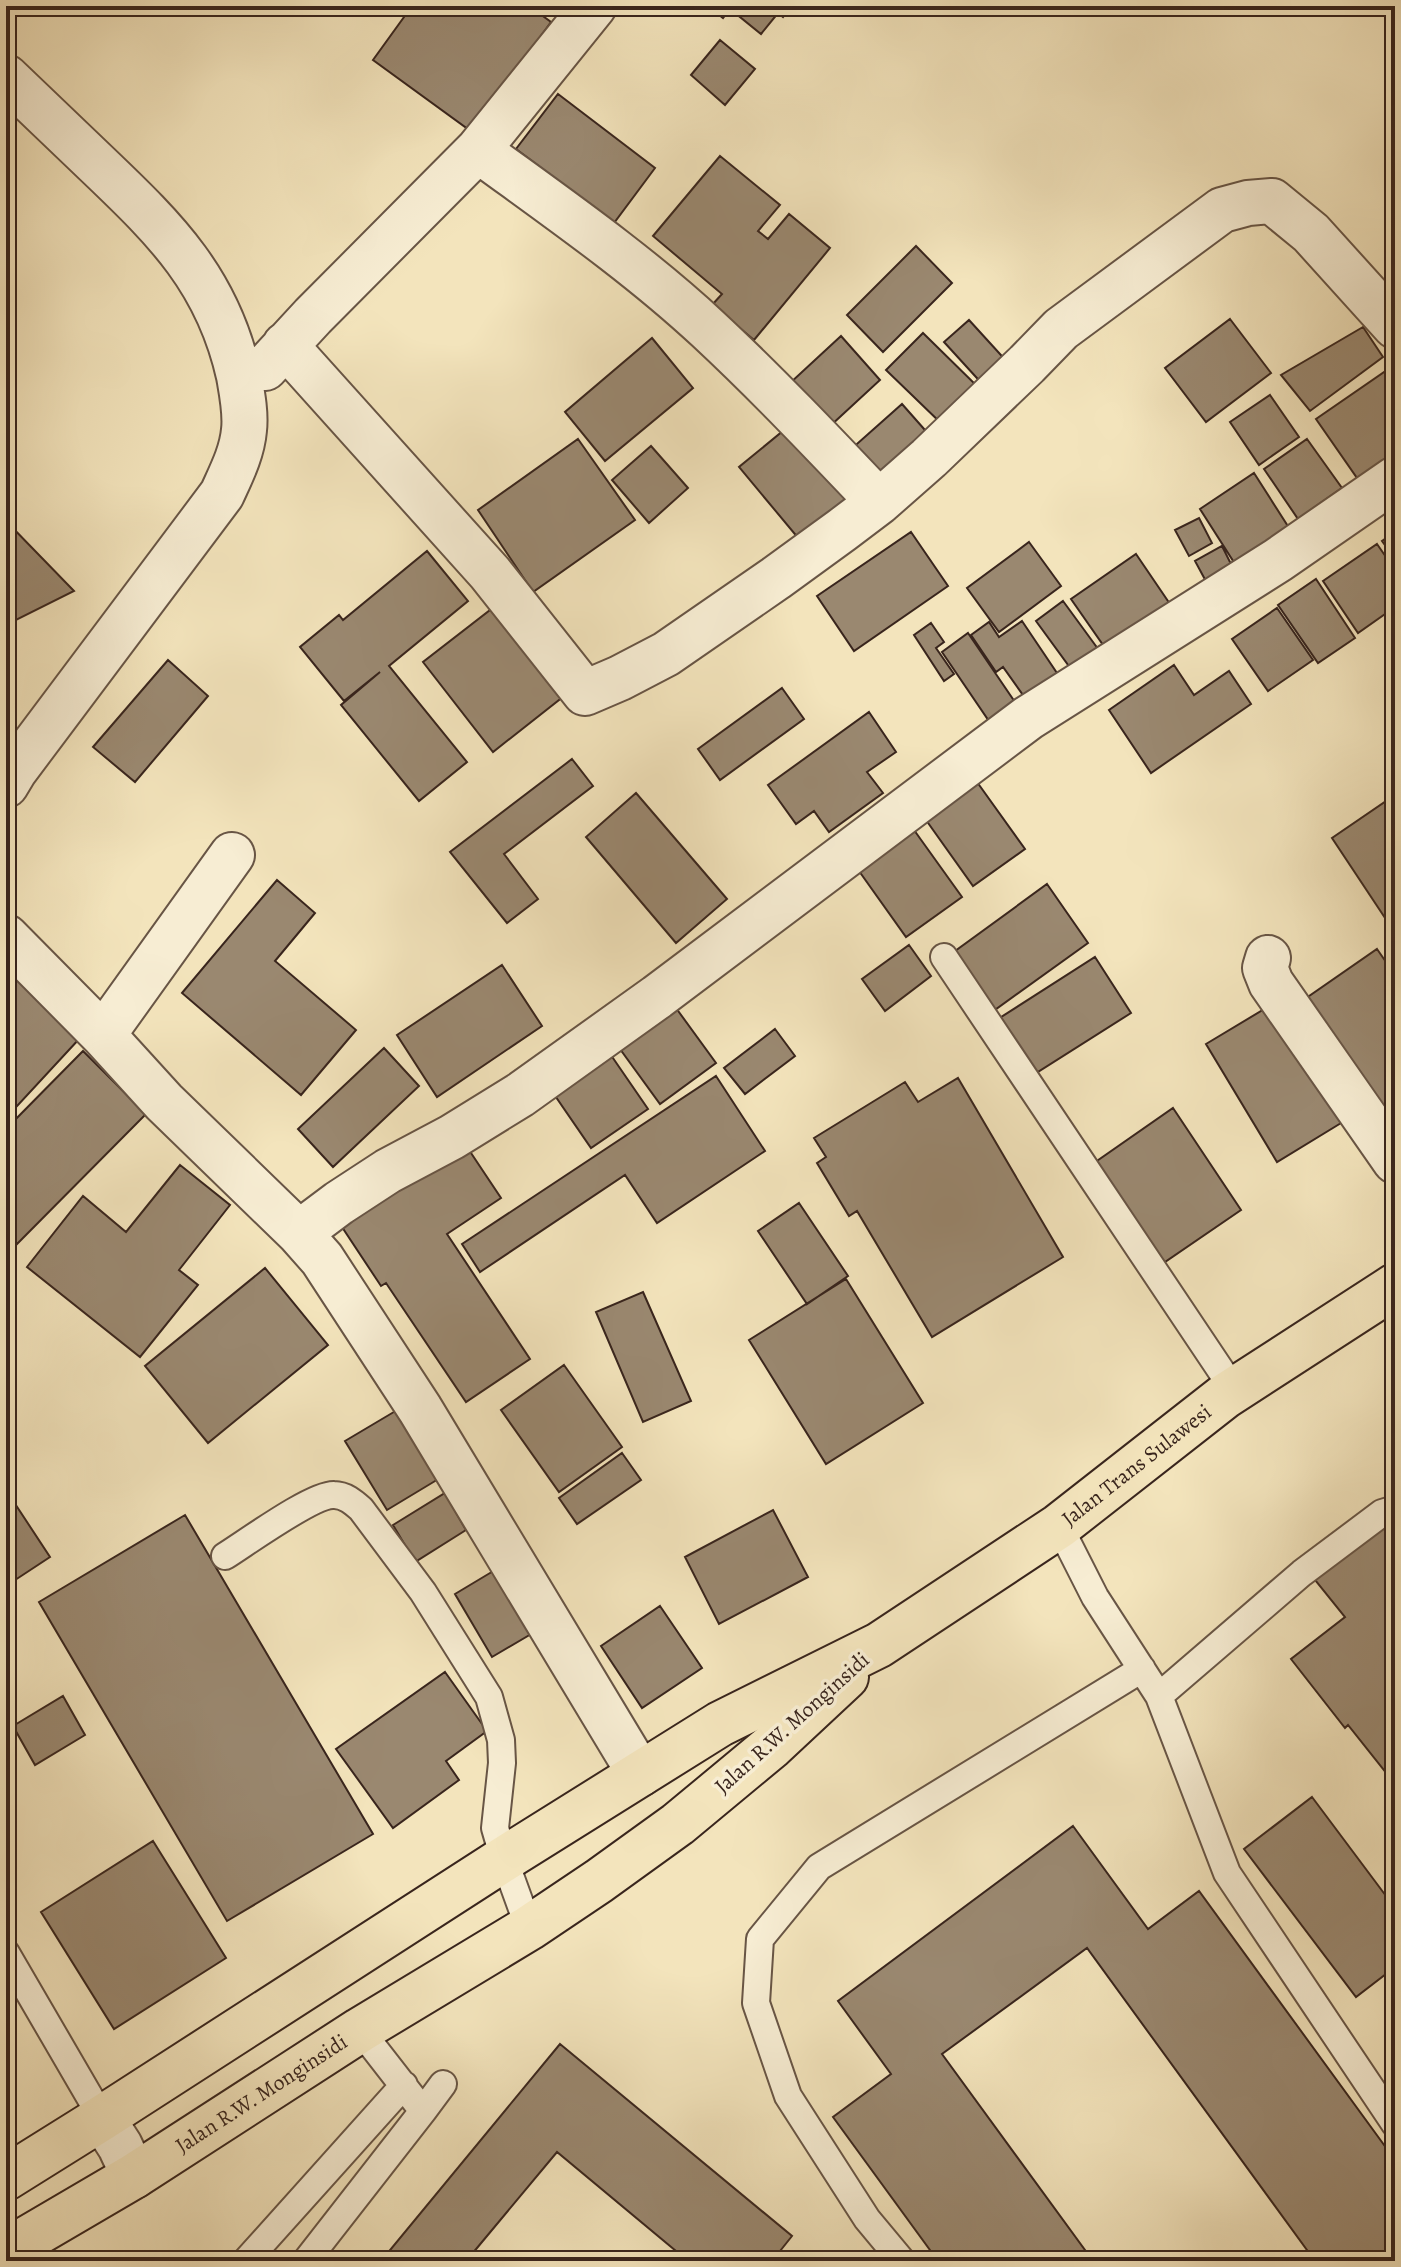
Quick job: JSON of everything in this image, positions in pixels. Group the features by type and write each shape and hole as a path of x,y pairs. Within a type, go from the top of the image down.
{"highway":[{"name":"Jalan Trans Sulawesi","path":"879,1645 1059,1526 1234,1390 1395,1286"},
{"name":"Jalan R.W. Monginsidi","path":"9,2166 102,2118 720,1724 879,1645"},
{"name":"Jalan R.W. Monginsidi","path":"6,2251 134,2176 360,2030 529,1928 678,1824 772,1746 879,1645"}],"street":[{"path":"243,395 285,345 478,150 594,6"},
{"path":"6,77 162,228 192,265 215,306 233,351 243,395 244,430 236,462 222,494 6,785"},
{"path":"478,150 615,250 707,328 879,502"},
{"path":"285,345 490,573 585,693 666,654 879,502 929,458 1061,329 1222,210 1272,201 1311,233 1395,326"},
{"path":"299,1233 388,1171 452,1137 520,1095 682,979 1028,718 1278,560 1395,479"},
{"path":"103,1035 232,855"},
{"path":"6,937 164,1102 322,1259 420,1409 640,1774"},
{"path":"1268,958 1265,968 1271,983 1395,1161"},
{"path":"102,2118 134,2176"}],"lane":[{"path":"944,957 1234,1390"},
{"path":"225,1556 311,1502 332,1494 348,1498 361,1509 423,1592 489,1697 501,1740 502,1763 495,1828 529,1928"},
{"path":"1159,1696 1302,1573 1382,1513 1395,1509"},
{"path":"1059,1526 1095,1597 1159,1696 1227,1873 1395,2124"},
{"path":"902,2261 867,2219 788,2096 756,2003 760,1939 819,1867 1142,1669"},
{"path":"6,1953 102,2118"},
{"path":"360,2030 423,2111"},
{"path":"306,2261 443,2084"},
{"path":"246,2261 404,2085"}],"building":[{"path":"412,6 529,6 551,22 472,132 373,60"},
{"path":"708,6 791,6 783,17 778,13 761,34 730,9 723,18"},
{"path":"720,40 755,69 725,105 691,75"},
{"path":"558,94 655,168 614,223 516,149"},
{"path":"720,156 780,205 758,231 768,239 789,214 830,248 754,340 712,305 722,294 653,236"},
{"path":"916,246 952,283 883,352 847,315"},
{"path":"1230,319 1271,373 1206,422 1165,368"},
{"path":"969,320 1010,365 986,388 944,342"},
{"path":"1363,327 1383,357 1310,411 1281,375"},
{"path":"923,333 980,389 945,427 886,370"},
{"path":"841,336 880,380 829,427 789,384"},
{"path":"652,338 693,388 605,461 565,412"},
{"path":"1390,368 1395,376 1395,466 1364,488 1316,419"},
{"path":"1270,395 1299,437 1259,465 1230,422"},
{"path":"902,404 932,438 879,485 849,451"},
{"path":"789,426 859,509 809,551 739,467"},
{"path":"578,439 635,520 533,592 478,510"},
{"path":"1307,439 1342,488 1298,519 1264,469"},
{"path":"651,446 688,488 649,523 612,480"},
{"path":"1254,473 1291,531 1237,567 1200,509"},
{"path":"1199,518 1212,543 1189,556 1175,530"},
{"path":"6,521 74,591 6,625"},
{"path":"911,532 948,586 854,651 817,596"},
{"path":"1395,532 1395,559 1382,541"},
{"path":"1029,542 1061,586 999,632 967,588"},
{"path":"1377,544 1395,570 1395,607 1358,633 1323,581"},
{"path":"1222,546 1234,570 1208,585 1195,561"},
{"path":"427,551 468,601 389,666 467,762 419,801 341,705 380,672 344,701 300,647 339,615 343,620"},
{"path":"1136,554 1172,607 1108,652 1071,599"},
{"path":"1316,579 1355,638 1318,663 1278,605"},
{"path":"1063,601 1101,653 1074,673 1036,621"},
{"path":"494,607 564,696 493,752 423,662"},
{"path":"1277,608 1313,660 1268,691 1232,639"},
{"path":"1022,621 1061,679 1028,702 1003,667 996,672 971,635 989,622 999,637"},
{"path":"931,623 944,642 936,648 954,674 944,681 914,635"},
{"path":"968,633 1019,708 993,727 942,652"},
{"path":"168,660 208,696 135,782 93,747"},
{"path":"1174,665 1194,695 1229,671 1251,704 1151,773 1109,710"},
{"path":"782,688 804,719 720,780 698,749"},
{"path":"869,712 896,752 867,772 883,793 829,832 814,811 796,824 768,785"},
{"path":"572,759 593,786 504,854 538,899 507,923 450,852"},
{"path":"977,782 1025,849 973,886 926,820"},
{"path":"636,793 727,899 676,943 586,837"},
{"path":"1395,795 1395,933 1332,838"},
{"path":"914,830 962,897 906,937 859,871"},
{"path":"277,880 315,913 275,961 356,1030 301,1095 182,993"},
{"path":"1047,884 1088,943 992,1012 951,954"},
{"path":"909,945 931,976 885,1011 862,979"},
{"path":"1377,949 1395,975 1395,1130 1302,1001"},
{"path":"1095,957 1131,1013 1033,1075 998,1019"},
{"path":"502,965 542,1026 437,1097 397,1035"},
{"path":"6,970 80,1038 6,1118"},
{"path":"1276,1002 1346,1120 1277,1162 1206,1044"},
{"path":"676,1008 716,1063 660,1104 620,1049"},
{"path":"775,1029 795,1056 745,1094 724,1068"},
{"path":"604,1045 648,1109 591,1148 547,1084"},
{"path":"384,1048 419,1086 333,1167 298,1129"},
{"path":"83,1051 146,1114 17,1244 6,1233 6,1129"},
{"path":"716,1076 765,1151 657,1223 625,1175 480,1272 462,1244"},
{"path":"958,1078 1063,1257 932,1337 857,1211 849,1216 817,1163 826,1157 814,1138 905,1082 918,1102"},
{"path":"1173,1108 1241,1210 1162,1264 1094,1163"},
{"path":"463,1141 501,1198 447,1234 530,1359 466,1402 386,1283 381,1286 340,1224"},
{"path":"180,1165 230,1205 179,1270 198,1285 140,1357 27,1267 83,1196 126,1232"},
{"path":"799,1203 848,1276 807,1304 758,1231"},
{"path":"265,1268 328,1345 208,1443 145,1366"},
{"path":"846,1279 923,1403 826,1464 749,1340"},
{"path":"643,1292 691,1401 643,1422 596,1312"},
{"path":"564,1365 622,1447 559,1492 501,1410"},
{"path":"409,1403 450,1472 387,1510 345,1441"},
{"path":"622,1453 641,1480 577,1524 559,1498"},
{"path":"6,1490 50,1557 6,1586"},
{"path":"445,1493 466,1530 415,1562 393,1525"},
{"path":"773,1510 808,1577 719,1624 685,1557"},
{"path":"1387,1514 1395,1524 1395,1784 1348,1725 1345,1728 1291,1659 1345,1617 1311,1575"},
{"path":"185,1515 373,1834 227,1921 39,1602"},
{"path":"500,1567 538,1630 492,1657 455,1594"},
{"path":"660,1606 702,1668 642,1708 601,1646"},
{"path":"445,1672 487,1731 446,1761 459,1780 393,1828 336,1749"},
{"path":"63,1696 85,1735 35,1765 13,1726"},
{"path":"1312,1797 1395,1908 1395,1967 1356,1997 1244,1849"},
{"path":"1073,1826 1148,1929 1199,1891 1395,2160 1395,2261 1315,2261 1087,1948 942,2054 1093,2261 938,2261 833,2117 891,2074 838,2001"},
{"path":"153,1841 226,1958 114,2029 41,1912"},
{"path":"560,2044 792,2236 772,2261 688,2261 557,2152 472,2254 480,2261 381,2261"}]}
